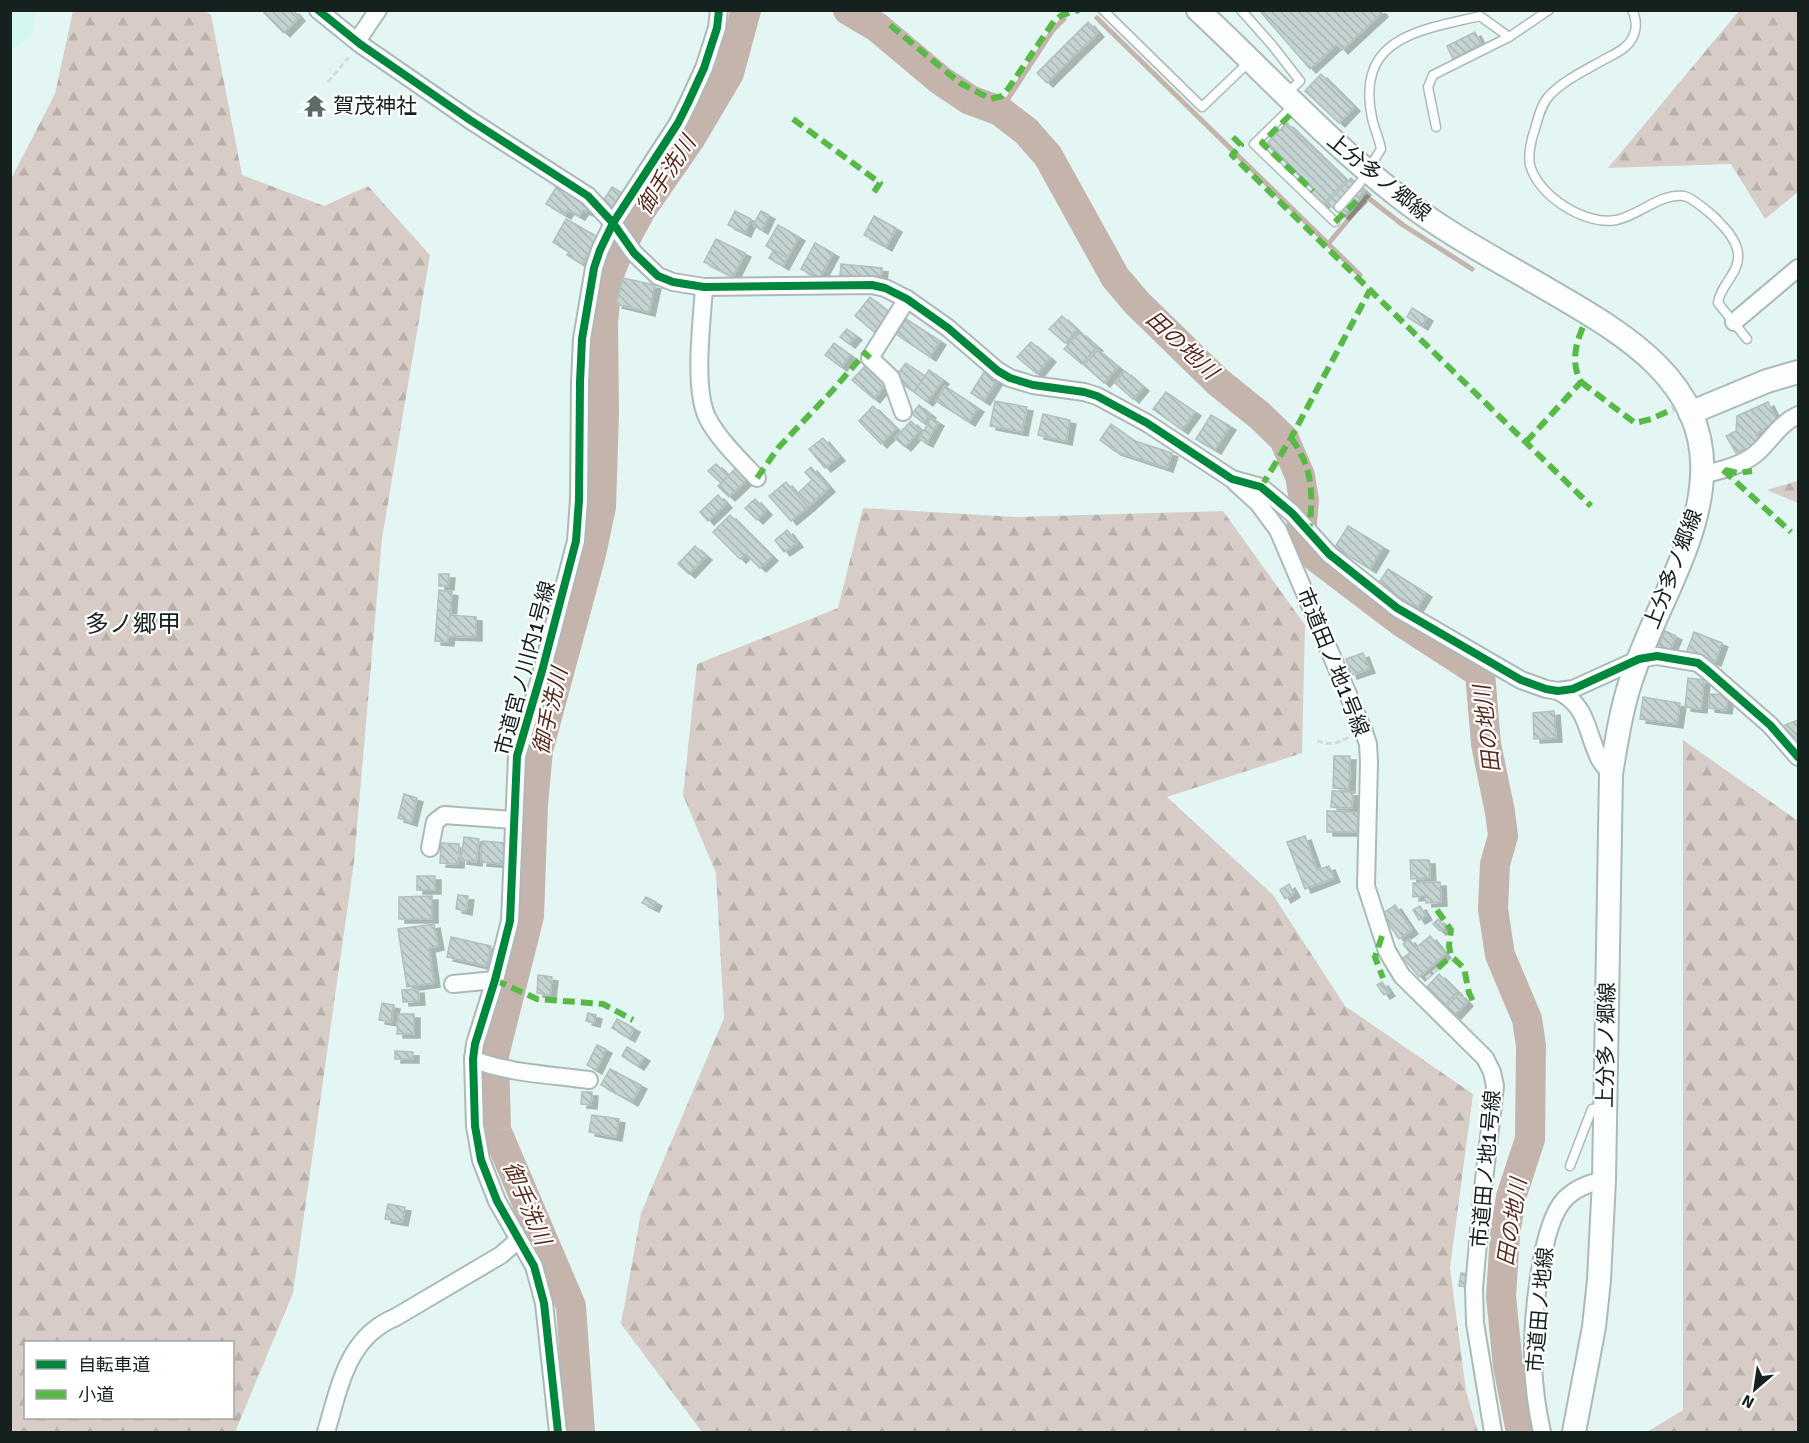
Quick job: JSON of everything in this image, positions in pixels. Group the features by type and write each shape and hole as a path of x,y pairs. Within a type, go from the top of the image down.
{"main road":[{"name":"上分多ノ郷線","path":"1198,10 1367,172 1425,215 1627,338 1664,372 1678,391 1690,413 1698,435 1702,475 1698,506 1692,528 1639,659 1620,718 1611,774 1604,1180 1599,1280 1578,1426"},
{"path":"1690,413 1767,381 1798,372"}],"street":[{"path":"318,10 359,43 470,120 588,196 616,227 634,253 658,276 673,282 704,287 872,285 885,288 907,299 948,328 987,362 1010,378 1033,385 1097,396 1147,423 1232,479 1262,487 1292,513 1329,554 1397,608 1521,680 1546,690 1558,691 1573,689 1639,659 1669,657 1698,663 1770,725 1798,756"},
{"path":"359,43 378,10"},
{"name":"市道宮ノ川内1号線","path":"558,1432 544,1303 534,1266 497,1201 482,1160 475,1126 479,1062 475,1044 510,921 517,756 576,541 582,339 594,268 600,250 616,227 688,103 704,68 717,28 719,10"},
{"path":"1734,322 1798,268"},
{"path":"704,287 700,363 702,404 707,418 717,432 757,478"},
{"path":"903,412 891,378 870,358 907,299"},
{"path":"1702,475 1723,470 1751,458 1784,424 1798,415"},
{"name":"市道田ノ地1号線","path":"1232,479 1258,503 1278,531 1368,744 1366,886 1388,951 1402,976 1469,1041 1485,1058 1492,1071 1495,1086 1482,1197 1474,1288 1474,1323 1493,1432"},
{"path":"1558,691 1568,696 1583,713 1600,761 1611,774"},
{"path":"430,848 435,822 444,815 513,820"},
{"path":"453,984 495,980"},
{"path":"479,1062 504,1068 590,1080"},
{"name":"市道田ノ地線","path":"1542,1432 1533,1363 1535,1320 1544,1241 1564,1199 1581,1188 1604,1180"},
{"path":"326,1432 352,1355 363,1339 383,1322 396,1317 501,1255 518,1240"}],"lane":[{"path":"1103,10 1202,107 1251,61"},
{"path":"1241,10 1300,81 1290,100 1254,144 1335,222"},
{"path":"1436,127 1428,87 1433,75 1509,36 1550,10"},
{"path":"1632,10 1636,27 1634,36 1625,48 1571,79 1548,97 1540,110 1531,140 1530,165 1540,184 1554,200 1574,212 1596,220 1615,221 1670,198 1685,196 1702,207 1718,220 1733,238 1738,253 1737,264 1719,295 1718,303 1747,339"},
{"path":"1339,207 1359,186 1381,149 1372,118 1371,77 1385,50 1399,40 1480,16 1509,36"},
{"path":"1570,1166 1592,1109 1605,1107"}],"path":[{"path":"328,82 359,43"},
{"path":"1317,741 1341,743 1353,736"},
{"path":"1422,981 1438,968"}],"shaded area":[{"path":"10,11 34,11 32,37 14,48 11,48"}],"green space":[{"path":"73,11 205,11 211,15 242,175 324,206 368,186 430,255 382,538 354,862 293,1293 235,1432 11,1432 10,181 55,94"},
{"path":"1739,11 1798,11 1798,192 1765,219 1731,164 1608,168"},
{"path":"1797,481 1798,503 1767,490"},
{"path":"863,508 1016,517 1223,511 1305,625 1302,753 1167,797 1273,895 1345,1006 1473,1094 1450,1268 1466,1391 1478,1432 702,1432 621,1324 641,1213 724,1018 716,873 683,795 697,664 838,608"},
{"path":"1683,740 1798,821 1798,1432 1647,1432 1683,1410"}],"building":[{"path":"266,10 293,10 299,17 284,33 264,13"},
{"path":"1259,10 1380,10 1382,13 1342,50 1337,44 1310,69"},
{"path":"1088,22 1098,33 1074,56 1064,46"},
{"path":"1475,32 1481,44 1453,59 1447,46"},
{"path":"1064,46 1074,56 1047,83 1037,73"},
{"path":"1321,74 1354,107 1339,123 1305,91"},
{"path":"1287,123 1346,180 1323,204 1311,193 1314,190 1266,144"},
{"path":"1351,178 1365,191 1343,216 1327,203"},
{"path":"557,186 591,206 587,212 583,210 579,216 568,210 565,215 546,204"},
{"path":"612,187 622,193 612,209 602,203"},
{"path":"735,211 751,219 745,233 728,225"},
{"path":"761,211 769,215 762,230 753,225"},
{"path":"874,216 896,228 886,247 864,235"},
{"path":"566,219 598,237 582,264 567,255 569,252 553,242"},
{"path":"778,225 799,237 787,258 766,246"},
{"path":"716,239 745,253 733,277 704,262"},
{"path":"815,243 833,253 819,279 801,269"},
{"path":"774,250 787,258 783,266 769,258"},
{"path":"841,264 882,268 881,278 840,275"},
{"path":"623,278 655,285 649,312 616,304"},
{"path":"870,297 890,313 874,332 855,316"},
{"path":"1412,308 1427,317 1422,326 1407,317"},
{"path":"1062,316 1077,330 1065,343 1049,329"},
{"path":"906,319 940,341 930,357 896,334"},
{"path":"847,329 856,336 849,344 840,337"},
{"path":"1080,332 1097,347 1082,364 1064,349"},
{"path":"1031,342 1050,358 1037,374 1017,357"},
{"path":"834,343 850,355 841,367 825,355"},
{"path":"1098,350 1118,367 1104,383 1084,365"},
{"path":"906,363 925,376 914,392 894,378"},
{"path":"865,366 886,384 874,399 852,380"},
{"path":"929,370 943,380 927,402 914,392"},
{"path":"1125,371 1143,387 1133,399 1115,383"},
{"path":"984,372 997,380 984,401 971,393"},
{"path":"945,386 978,408 969,422 936,401"},
{"path":"1166,392 1195,412 1182,430 1153,409"},
{"path":"995,401 1027,407 1022,432 990,426"},
{"path":"1768,402 1777,421 1756,434 1761,443 1746,452 1744,449 1736,453 1726,436 1736,431 1737,416"},
{"path":"919,405 930,414 923,423 912,414"},
{"path":"873,406 896,429 881,444 859,421"},
{"path":"1043,414 1070,420 1066,441 1038,435"},
{"path":"1211,415 1230,426 1215,450 1196,439"},
{"path":"931,418 938,422 927,443 919,439"},
{"path":"911,421 920,430 905,447 895,438"},
{"path":"1111,424 1135,441 1172,453 1167,468 1115,451 1100,440"},
{"path":"823,438 839,457 825,468 809,449"},
{"path":"716,464 728,476 721,483 708,471"},
{"path":"737,467 748,479 729,497 718,486"},
{"path":"811,467 829,488 808,507 797,494 812,480 805,472"},
{"path":"786,482 808,507 791,521 769,496"},
{"path":"718,495 726,504 708,521 700,512"},
{"path":"755,499 766,511 757,520 745,508"},
{"path":"730,515 772,557 760,568 746,554 740,559 713,532"},
{"path":"1348,526 1383,547 1370,569 1335,547"},
{"path":"787,530 797,543 784,552 775,540"},
{"path":"695,546 706,556 689,574 678,564"},
{"path":"1388,569 1426,593 1417,608 1378,584"},
{"path":"439,574 449,574 448,586 439,586"},
{"path":"439,590 452,592 448,642 435,641"},
{"path":"450,615 476,617 476,637 448,636"},
{"path":"1665,631 1676,636 1670,650 1659,645"},
{"path":"1694,632 1722,643 1715,662 1687,651"},
{"path":"1363,653 1369,669 1351,675 1346,659"},
{"path":"1688,678 1704,680 1701,709 1685,707"},
{"path":"1710,694 1728,695 1726,710 1709,708"},
{"path":"1643,697 1680,703 1677,724 1640,719"},
{"path":"1554,711 1556,738 1534,739 1533,713"},
{"path":"1798,720 1798,740 1782,726"},
{"path":"1334,756 1350,756 1349,789 1333,788"},
{"path":"1332,791 1353,792 1352,808 1331,807"},
{"path":"404,794 417,798 411,822 398,818"},
{"path":"1327,811 1358,812 1357,832 1327,832"},
{"path":"1305,836 1317,870 1329,866 1334,878 1305,889 1287,842"},
{"path":"464,837 479,839 476,862 461,860"},
{"path":"482,841 506,843 504,864 481,862"},
{"path":"441,843 459,844 458,864 440,863"},
{"path":"1410,860 1429,860 1430,878 1411,879"},
{"path":"417,876 435,876 435,890 417,890"},
{"path":"1440,882 1441,902 1426,903 1425,896 1413,897 1413,883"},
{"path":"1289,884 1294,893 1285,899 1280,890"},
{"path":"458,895 468,896 466,911 456,909"},
{"path":"432,896 432,919 399,919 399,897"},
{"path":"646,897 656,902 653,908 642,903"},
{"path":"1395,905 1412,930 1399,939 1382,914"},
{"path":"1420,906 1426,916 1419,920 1413,910"},
{"path":"1438,919 1445,927 1440,931 1433,924"},
{"path":"434,924 438,946 429,948 434,983 407,987 398,929"},
{"path":"1430,936 1445,954 1419,977 1403,958 1410,953 1403,944 1409,939 1416,948"},
{"path":"451,937 491,946 487,966 447,957"},
{"path":"1439,974 1457,992 1445,1005 1427,987"},
{"path":"538,975 552,977 550,995 537,993"},
{"path":"1382,982 1389,992 1384,995 1377,985"},
{"path":"418,989 419,1001 403,1002 402,990"},
{"path":"1459,994 1467,1002 1455,1015 1446,1007"},
{"path":"382,1003 394,1005 391,1022 379,1020"},
{"path":"588,1013 596,1015 594,1023 586,1021"},
{"path":"398,1014 414,1014 414,1034 397,1034"},
{"path":"617,1019 634,1028 629,1038 612,1028"},
{"path":"597,1045 606,1049 596,1070 587,1065"},
{"path":"627,1047 644,1057 638,1066 622,1056"},
{"path":"395,1051 413,1052 413,1059 395,1059"},
{"path":"610,1069 641,1085 632,1102 601,1085"},
{"path":"582,1092 592,1092 591,1105 581,1104"},
{"path":"592,1115 619,1119 616,1137 589,1132"},
{"path":"388,1204 405,1207 402,1222 385,1219"},
{"path":"1461,1273 1468,1274 1466,1287 1459,1286"}],"waterway":[{"name":"御手洗川","path":"580,1432 571,1306 496,1130 494,1055 529,916 533,805 538,750 591,554 601,507 604,413 603,321 608,277 618,252 641,210 690,139 729,73 746,10"},
{"name":"田の地川","path":"848,10 877,27 940,80 970,100 1000,111 1026,131 1048,156 1115,277 1137,303 1218,382 1259,415 1284,439 1300,476 1304,500 1301,535 1316,557 1403,623 1480,673 1486,744 1503,836 1495,864 1493,909 1500,955 1527,1019 1531,1046 1530,1139 1511,1197 1505,1235 1501,1296 1508,1366 1521,1432"},
{"path":"1097,18 1360,275"},
{"path":"1000,111 1053,30 1064,19"},
{"path":"1329,243 1367,197 1403,225 1472,269"}],"marked path":[{"path":"890,25 960,83 991,99 1002,96 1008,89 1054,21 1062,15 1079,10"},
{"path":"1290,115 1262,143 1313,191"},
{"path":"793,119 880,183 874,192"},
{"path":"1233,137 1241,145 1232,155 1591,506"},
{"path":"1335,222 1361,197"},
{"path":"1261,487 1291,438 1370,290"},
{"path":"1526,442 1581,382 1576,368 1575,354 1583,327"},
{"path":"757,478 778,448 865,353 870,358"},
{"path":"1581,382 1635,423 1673,409"},
{"path":"1291,438 1299,449 1308,472 1311,494 1309,532"},
{"path":"1723,470 1791,532"},
{"path":"1725,470 1738,473 1752,471"},
{"path":"1437,910 1451,930 1449,946 1451,956 1464,968 1469,993 1474,1003"},
{"path":"1382,936 1375,957 1383,978"},
{"path":"1438,968 1451,956"},
{"path":"495,980 537,999 603,1004 633,1020"}],"cycle path":[{"path":"318,10 360,44 470,120 588,196 613,223 634,253 658,276 673,282 704,287 872,285 885,288 907,299 948,328 998,371 1010,378 1033,385 1097,396 1147,423 1232,479 1261,487 1292,513 1329,554 1397,608 1521,680 1558,691 1573,689 1639,659 1657,656 1698,663 1770,725 1798,757"},
{"path":"558,1432 544,1303 534,1266 497,1201 481,1160 475,1126 473,1059 475,1044 510,921 517,756 576,541 582,339 594,268 613,223 678,123 688,103 704,68 717,28 719,10"}],"place":[{"name":"賀茂神社","path":"315,106"}],"district":[{"name":"多ノ郷甲","path":"133,624"}]}
